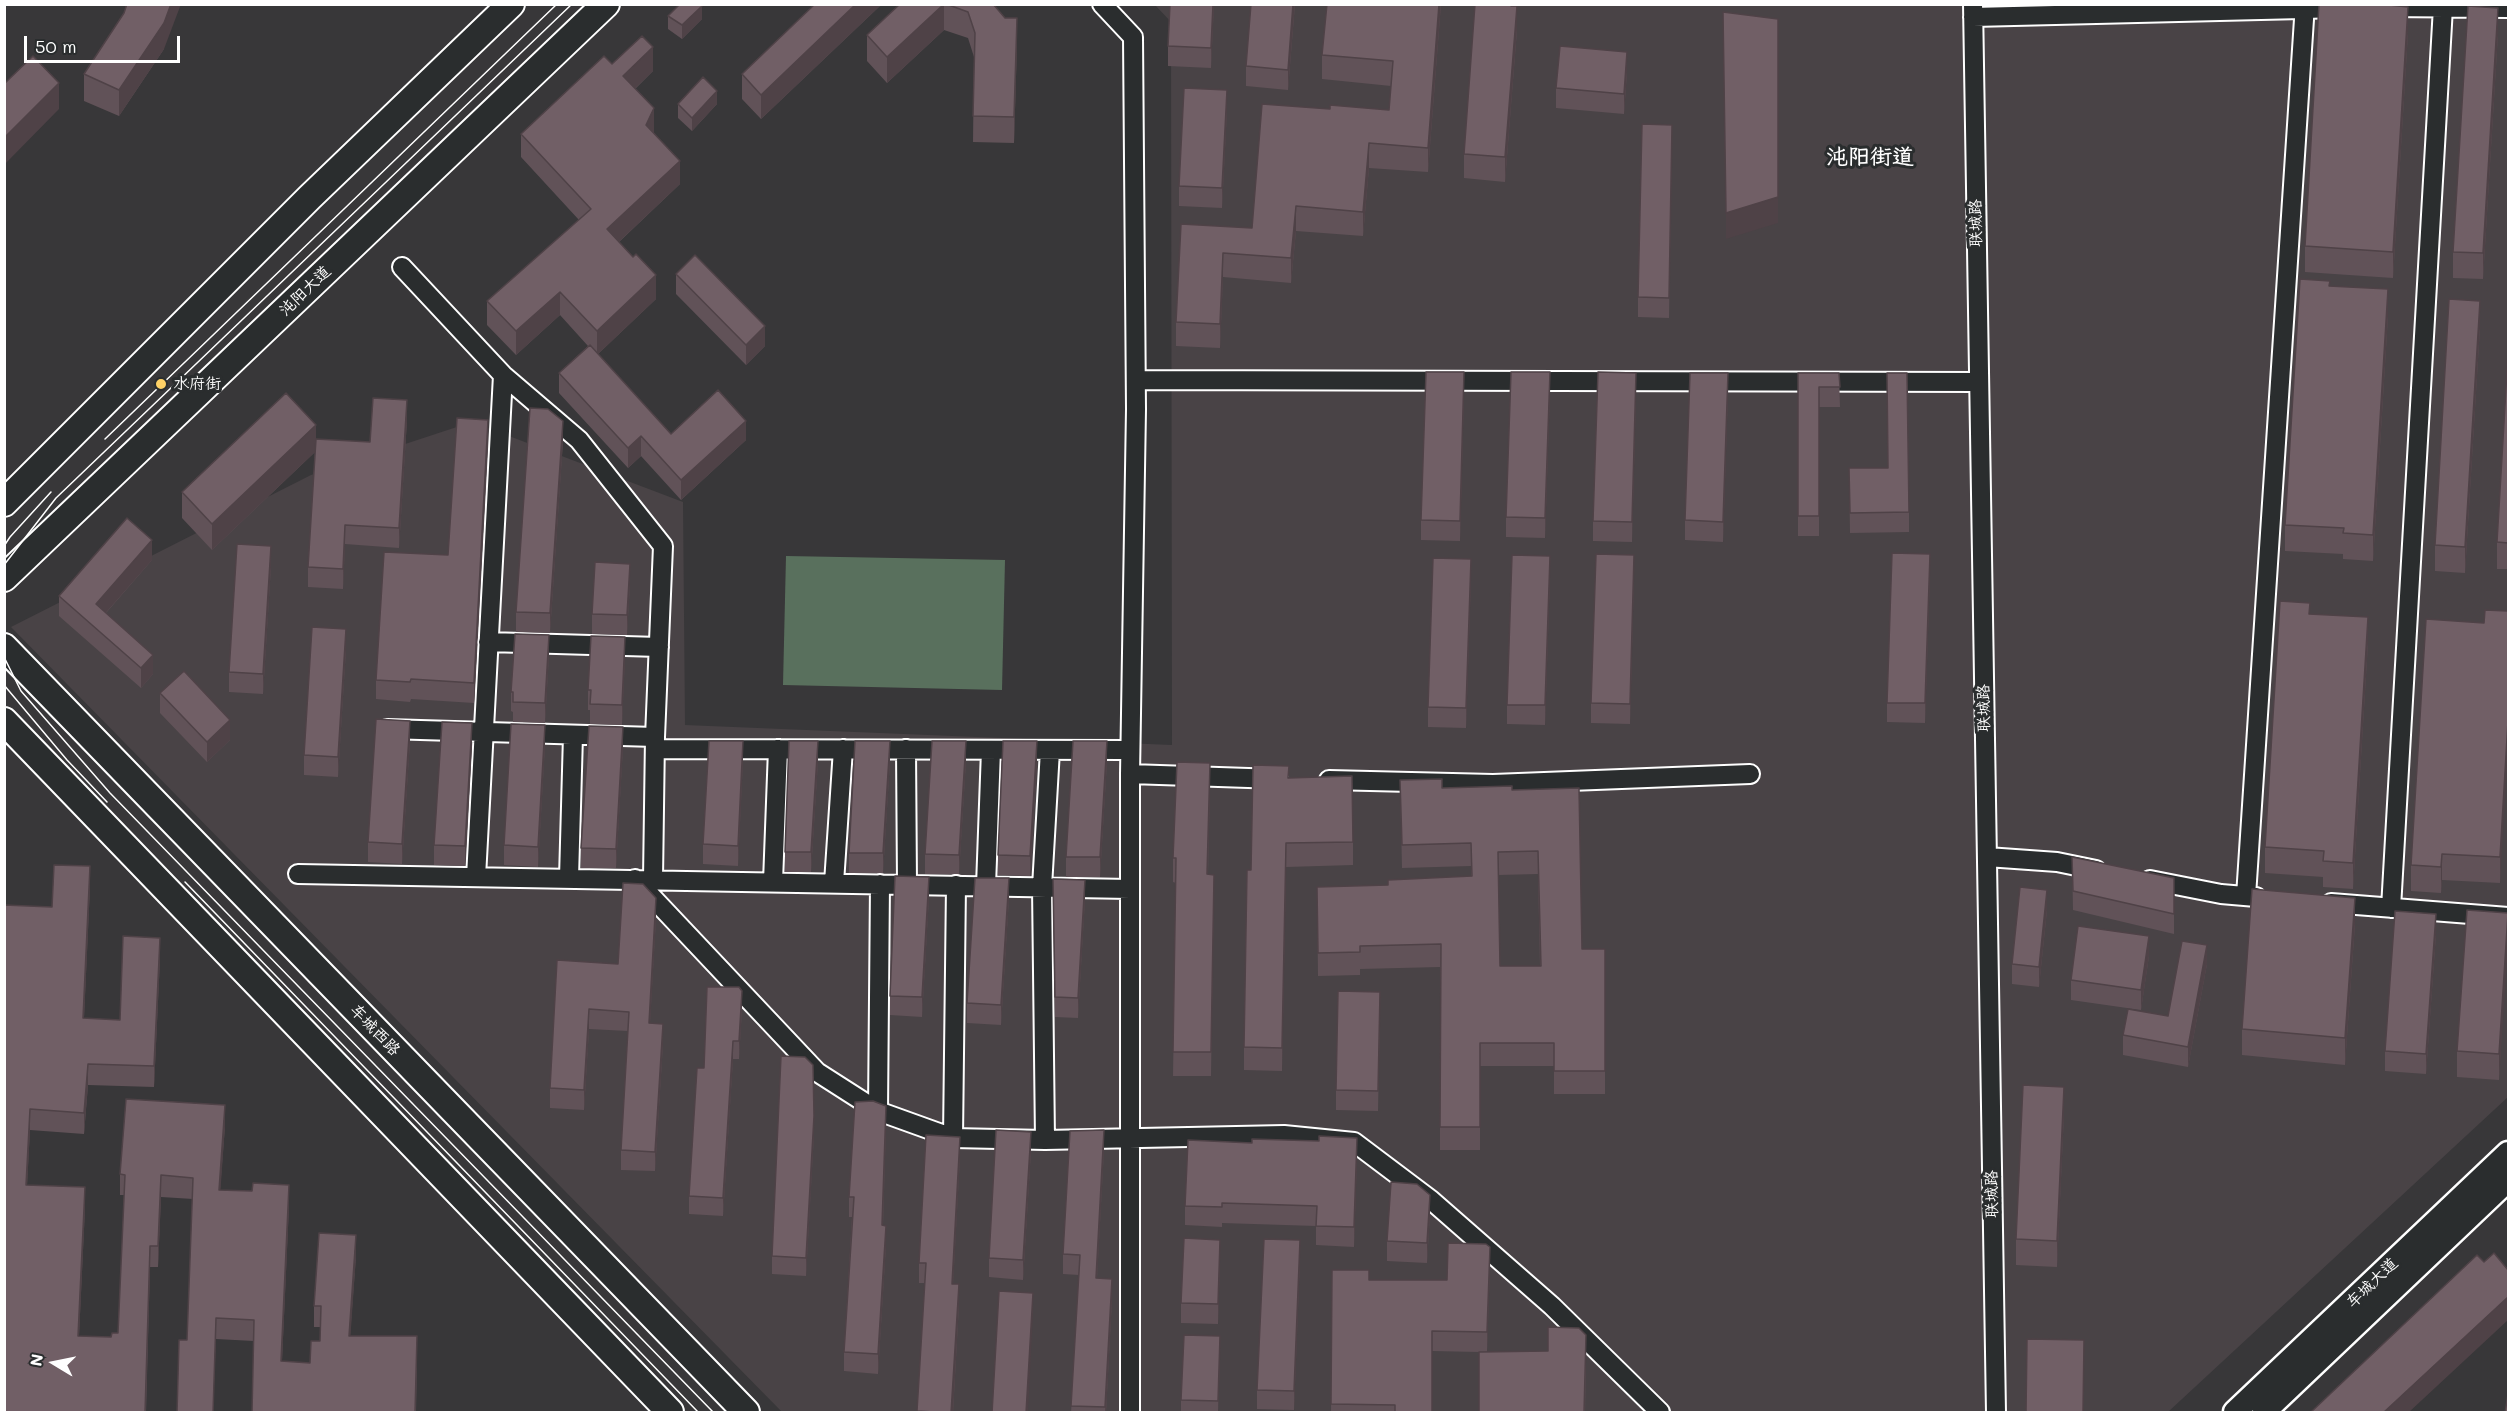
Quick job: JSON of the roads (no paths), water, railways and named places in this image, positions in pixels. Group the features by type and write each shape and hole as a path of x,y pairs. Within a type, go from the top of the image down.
{"main road":[{"path":"4,503 310,197 511,4"},
{"name":"沌阳大道","path":"4,578 606,4"},
{"name":"车城西路","path":"4,647 746,1413"},
{"path":"4,721 670,1413"}],"street":[{"path":"1102,4 1133,37 1136,380 1130,750 1128,1139 1130,1413"},
{"path":"2246,896 2305,7"},
{"path":"1973,11 2305,7 2508,8"},
{"path":"2391,908 2443,8"},
{"name":"联城路","path":"1973,11 1996,1413"},
{"path":"402,267 503,375 579,440 663,546 655,743 644,879 817,1072 878,1111 953,1138 1045,1140 1284,1136 1354,1142 1431,1200 1552,1306 1660,1413"},
{"path":"476,877 503,375"},
{"path":"1136,380 1979,382"},
{"path":"488,642 659,647"},
{"path":"380,729 573,735 655,743 778,749 1130,750"},
{"path":"569,878 573,735"},
{"path":"773,882 778,749"},
{"path":"834,883 843,749"},
{"path":"906,749 907,884"},
{"path":"987,886 991,750"},
{"path":"1045,1140 1042,887 1050,750"},
{"path":"1130,774 1493,783 1750,774"},
{"path":"1987,857 2057,862 2221,894 2268,898"},
{"path":"298,874 1130,889"},
{"path":"878,1111 880,884"},
{"path":"953,1138 956,885"},
{"path":"2313,902 2508,917"},
{"name":"车城大道","path":"2235,1413 2508,1153"},
{"name":"车城大道","path":"2264,1413 2508,1180"}],"tram line":[{"path":"105,439 557,4"},
{"path":"4,565 56,498 572,4"},
{"path":"4,546 51,492"},
{"path":"4,657 21,691 110,793 713,1412"},
{"path":"4,685 67,760 107,802"},
{"path":"185,882 698,1412"}],"place":[{"name":"水府街","path":"161,384"}],"district":[{"name":"沌阳街道","path":"1870,157"}]}
